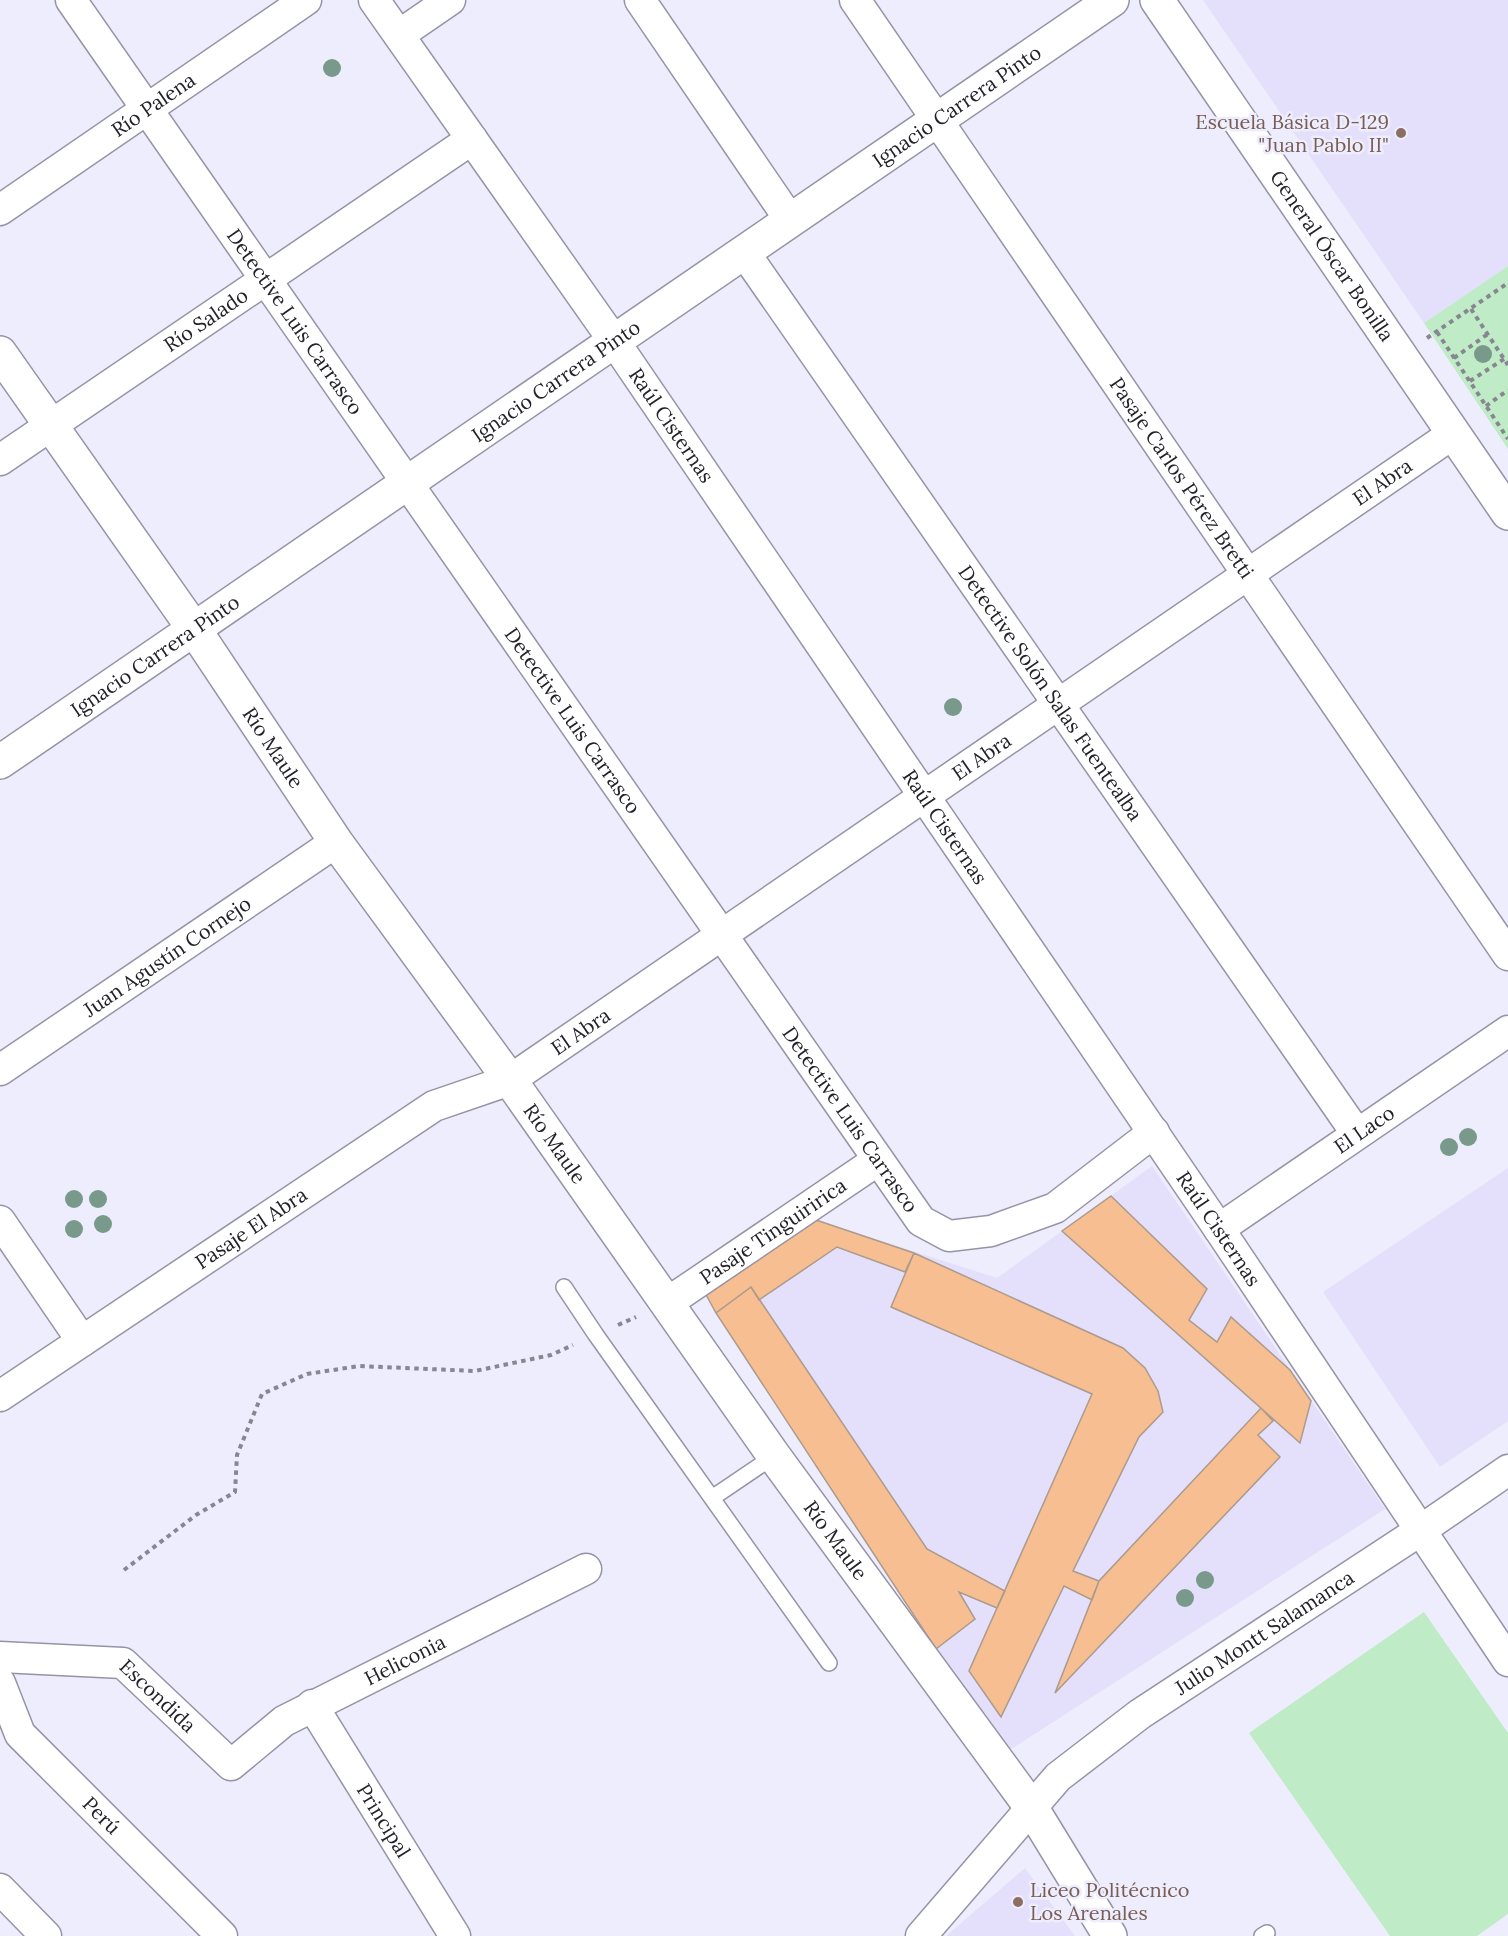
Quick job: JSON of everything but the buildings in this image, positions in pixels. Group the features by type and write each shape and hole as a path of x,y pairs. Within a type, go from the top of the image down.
{"street":[{"name":"Detective Luis Carrasco","path":"71,0 921,1221 949,1236 991,1231 1055,1208 1154,1132"},
{"name":"Río Palena","path":"0,210 306,0"},
{"name":"Raúl Cisternas","path":"374,0 614,341 1154,1132 1508,1661"},
{"path":"399,35 450,0"},
{"path":"640,0 790,220"},
{"name":"Pasaje Carlos Pérez Bretti","path":"855,0 1508,955"},
{"name":"Ignacio Carrera Pinto","path":"0,762 1112,0"},
{"name":"General Óscar Bonilla","path":"1157,0 1508,513"},
{"name":"Río Salado","path":"0,460 472,139"},
{"name":"Detective Solón Salas Fuentealba","path":"744,252 1357,1134"},
{"name":"Río Maule","path":"0,353 194,629 336,842 510,1080 774,1456 1031,1807 1110,1936"},
{"name":"El Abra","path":"510,1080 720,934 1454,434"},
{"name":"Juan Agustín Cornejo","path":"0,1070 336,842"},
{"name":"El Laco","path":"1219,1228 1508,1031"},
{"name":"Pasaje El Abra","path":"0,1396 434,1106 510,1080"},
{"name":"Pasaje Tinguiririca","path":"667,1304 878,1160"},
{"path":"0,1221 82,1341"},
{"name":"Julio Montt Salamanca","path":"921,1936 1058,1777 1140,1714 1421,1530 1508,1470"},
{"name":"Heliconia","path":"231,1765 284,1721 586,1569"},
{"name":"Escondida","path":"0,1657 123,1663 231,1765"},
{"name":"Perú","path":"0,1683 20,1734 222,1936"},
{"name":"Principal","path":"312,1706 455,1936"},
{"path":"0,1889 46,1936"}],"lane":[{"path":"564,1287 829,1663"},
{"path":"712,1498 774,1456"}],"path":[{"path":"1401,356 1508,283"},
{"path":"1471,309 1508,365"},
{"path":"1437,332 1508,439"},
{"path":"1454,358 1488,334"},
{"path":"1470,381 1504,359"},
{"path":"1486,406 1508,390"},
{"path":"1501,429 1508,424"},
{"path":"124,1570 195,1515 235,1492 237,1455 262,1394 307,1374 360,1366 475,1371 551,1355 667,1304"}],"shaded area":[{"name":"Escuela Básica D-129 \"Juan Pablo II\"","path":"1203,0 1508,0 1508,266 1424,323"},
{"path":"1152,1166 1385,1509 1005,1753 716,1313 704,1291 813,1219 997,1278"},
{"path":"1508,1168 1508,1421 1440,1467 1323,1292"},
{"name":"Liceo Politécnico Los Arenales","path":"1025,1868 1075,1936 946,1936"}],"green space":[{"path":"1508,266 1508,449 1424,323"},
{"path":"1424,1612 1508,1733 1508,1914 1477,1936 1390,1936 1249,1733"}],"place":[{"name":"Escuela Básica D-129 \"Juan Pablo II\"","path":"1401,133"},
{"name":"Liceo Politécnico Los Arenales","path":"1018,1902"}]}
